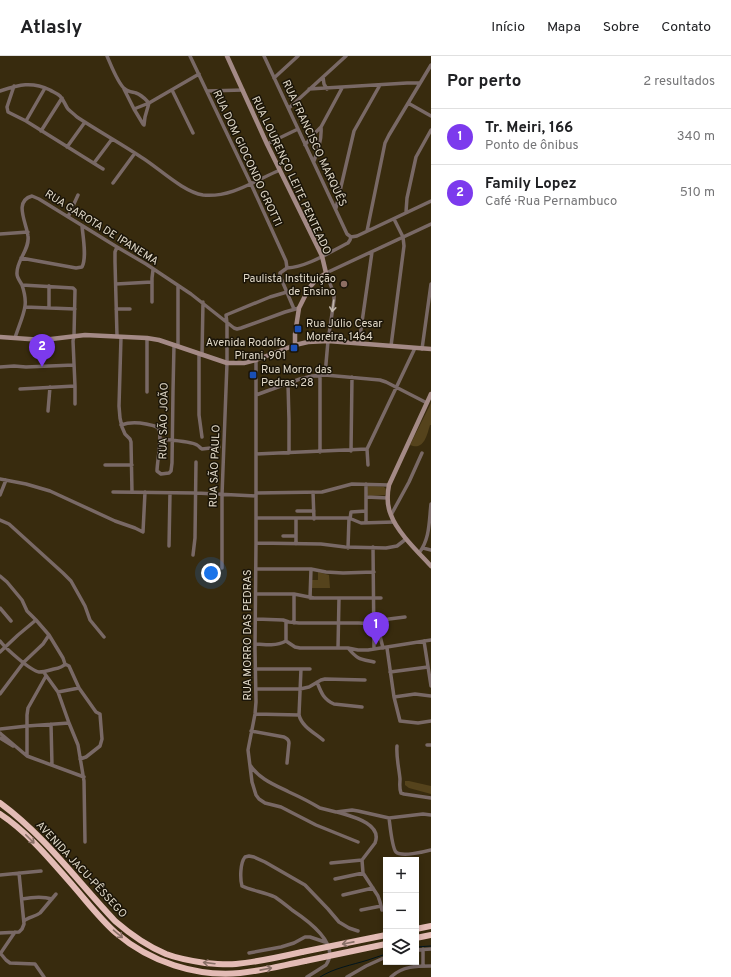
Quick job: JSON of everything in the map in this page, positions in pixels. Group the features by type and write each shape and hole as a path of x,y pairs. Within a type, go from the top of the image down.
{"highway":[{"name":"AVENIDA JACU-PÊSSEGO","path":"0,803 15,814 43,840 115,921 142,941 167,954 195,961 227,965 263,960 383,936"},
{"name":"AVENIDA JACU-PÊSSEGO","path":"0,814 25,834 116,933 143,952 180,967 210,973 232,975 383,945"},
{"path":"419,928 431,926"},
{"path":"419,937 431,935"}],"main road":[{"name":"RUA LOURENÇO LEITE PENTEADO","path":"227,56 267,144 322,256 326,273"},
{"path":"295,345 296,309 309,288 316,280 326,273"},
{"path":"0,337 43,340 84,335 147,338 159,340 227,364 244,363 295,345 328,340 431,349"},
{"path":"431,394 388,485 390,515 406,539 431,566"}],"street":[{"path":"107,56 134,109 144,125 149,103"},
{"name":"RUA DOM GIOCONDO GROTTI","path":"190,56 251,184 286,261 287,268"},
{"name":"RUA FRANCISCO MARQUÊS","path":"264,56 347,234 351,236"},
{"path":"274,78 298,56"},
{"path":"289,108 346,56"},
{"path":"367,231 385,143 431,65"},
{"path":"134,109 149,103 198,74"},
{"path":"323,77 324,84 327,89"},
{"path":"309,89 420,83"},
{"path":"0,91 14,86 28,84 45,88 56,93 62,98 69,110 85,122 135,153 182,186 196,193 212,195 234,191 280,170"},
{"path":"336,209 354,131 380,85"},
{"path":"14,86 7,107 7,110 11,114 103,169"},
{"path":"26,122 45,88"},
{"path":"305,145 321,127 342,88"},
{"path":"124,89 139,94 149,103"},
{"path":"172,90 193,133"},
{"path":"206,91 243,90"},
{"path":"41,131 62,98"},
{"path":"408,103 431,116"},
{"path":"67,147 85,122"},
{"path":"314,161 321,136 321,127"},
{"path":"267,144 298,129"},
{"path":"406,212 407,198 416,157 431,130"},
{"path":"94,163 112,139"},
{"path":"113,183 135,153"},
{"path":"68,217 78,195"},
{"name":"RUA GAROTA DE IPANEMA","path":"15,338 25,307 25,297 17,273 18,264 28,241 28,232 22,212 22,206 23,202 29,197 40,199 146,264 203,302 227,323"},
{"path":"227,323 235,328 242,328 296,309 280,278 280,274 287,268 306,264 348,243 351,236 357,236 431,201"},
{"path":"391,346 404,246 403,237 394,219"},
{"path":"326,273 431,224"},
{"path":"21,258 76,268 82,267 84,252 82,226"},
{"path":"0,234 28,232"},
{"path":"116,247 116,309 119,336 119,406 121,425 131,441 132,492"},
{"path":"359,343 372,252"},
{"path":"152,302 153,270"},
{"name":"RUA LOURENÇO LEITE PENTEADO","path":"325,375 334,300 334,294 326,273"},
{"path":"116,284 152,282"},
{"path":"422,349 431,284"},
{"path":"22,285 73,288 75,291 73,341 75,404"},
{"path":"49,286 49,308"},
{"name":"RUA SÃO JOÃO","path":"121,425 140,423 157,427 159,429 160,439 157,471 161,474 169,473 171,471 178,286"},
{"name":"RUA SÃO PAULO","path":"222,568 222,495 227,364 226,314 287,292"},
{"path":"202,437 199,415 203,302"},
{"path":"25,307 75,309"},
{"path":"116,309 130,309"},
{"path":"147,338 147,392"},
{"path":"368,465 366,450 415,348"},
{"name":"RUA MORRO DAS PEDRAS","path":"256,360 256,689 255,714 248,750 250,774 256,795 265,803 278,805 316,825 358,842"},
{"path":"0,367 74,365"},
{"path":"256,395 306,378 325,375 380,380 427,403"},
{"path":"320,376 320,452"},
{"path":"352,377 352,451"},
{"path":"288,384 288,453"},
{"path":"20,389 75,386"},
{"path":"48,411 50,387"},
{"path":"160,439 196,444 200,449 219,447"},
{"path":"256,454 366,450"},
{"path":"390,515 409,482 422,453"},
{"path":"193,555 195,538 196,462"},
{"path":"105,466 132,466"},
{"path":"0,479 26,484 50,491 115,521 143,532 145,492"},
{"path":"0,496 6,480"},
{"path":"366,484 366,523"},
{"path":"113,492 196,493 222,495 313,492 328,491 348,485 388,485"},
{"path":"313,492 314,519"},
{"path":"169,546 170,493"},
{"path":"366,497 388,498"},
{"path":"419,553 423,548 430,522 431,504"},
{"path":"297,511 314,511"},
{"path":"348,548 349,518 351,512 366,511"},
{"path":"256,518 349,518 357,522 366,523 394,522"},
{"path":"296,519 296,544"},
{"path":"0,520 9,524 71,581 85,606 90,620 104,637"},
{"path":"283,536 296,536"},
{"path":"256,543 326,544 348,548 386,548 397,546 406,539"},
{"path":"373,548 375,624 374,649"},
{"path":"423,548 431,550"},
{"path":"256,569 311,569 326,572 353,573 374,572"},
{"path":"310,598 311,569"},
{"path":"0,576 22,600 27,611 49,635 65,664 69,666 79,688 96,712 100,714 102,739 100,746 86,757 80,759"},
{"path":"256,594 294,594 310,598 381,598"},
{"path":"294,594 294,623"},
{"path":"338,648 339,598"},
{"path":"0,608 11,621"},
{"path":"256,619 282,620 294,623 375,624 389,619 405,617"},
{"path":"0,652 36,620"},
{"path":"286,621 286,641"},
{"path":"375,624 385,648 400,721 418,723 431,721"},
{"path":"0,694 24,662 43,644 49,635"},
{"path":"286,641 300,648 348,648 358,650 385,648 431,640"},
{"path":"0,641 4,647 34,671 43,672 62,667 65,664"},
{"path":"255,644 271,645 286,641"},
{"path":"424,641 431,686"},
{"path":"348,648 357,658 374,662"},
{"path":"390,672 428,666"},
{"path":"255,669 310,669"},
{"path":"301,669 299,715 302,722 323,740"},
{"path":"43,672 58,692 78,745 84,777 85,842"},
{"path":"27,756 28,708 46,676"},
{"path":"256,689 300,689 326,679 365,680"},
{"path":"317,682 322,695 329,702 334,704 362,707"},
{"path":"58,692 79,688"},
{"path":"394,697 415,694 431,696"},
{"path":"255,714 299,715"},
{"path":"0,729 69,723"},
{"path":"51,724 52,765"},
{"path":"251,731 284,737 287,739 289,743 287,763"},
{"path":"0,732 27,756"},
{"path":"0,738 27,756 84,777"},
{"path":"397,746 397,760 401,792 404,794 431,798"},
{"path":"250,764 259,775 268,781 320,808 356,818 374,829 377,834 375,843 362,860 363,873 373,888 382,908 361,910"},
{"path":"336,812 352,810 389,818 423,814 431,816"},
{"path":"389,818 392,837 398,853 404,854 431,850"},
{"path":"307,977 328,962 330,949 319,932 310,923 275,898 242,886 242,862 245,857 254,856 305,885 339,922 358,931"},
{"path":"332,863 362,860"},
{"path":"0,875 41,871"},
{"path":"0,933 21,931 23,926 24,921 19,873"},
{"path":"335,879 363,873"},
{"path":"343,895 373,888"},
{"path":"24,921 37,915 56,894"},
{"path":"22,899 39,897 52,899"},
{"path":"16,932 0,954 10,963 35,964 44,977"},
{"path":"248,952 281,947 294,943 305,937 326,942"},
{"path":"419,950 431,949"},
{"path":"423,950 423,966"},
{"path":"347,977 383,958"},
{"path":"391,977 402,969 431,966"}],"shaded area":[{"path":"431,403 431,425 424,441 419,446 410,445"},
{"path":"368,486 384,487 386,489 385,495 369,496 367,494"},
{"path":"318,572 329,575 330,588 311,588 312,580 318,580"},
{"path":"405,781 431,786 431,794 409,788 405,785"}],"waterway":[{"path":"419,947 431,946"},
{"path":"320,977 337,969 383,955"}],"place":[{"name":"Paulista Instituição de Ensino","path":"344,284"},
{"name":"Rua Júlio Cesar Moreira, 1464","path":"298,329"},
{"name":"Avenida Rodolfo Pirani, 901","path":"294,348"},
{"name":"Family Lopez","path":"42,367"},
{"name":"Rua Morro das Pedras, 28","path":"253,375"},
{"name":"Tr. Meiri, 166","path":"376,645"}]}
